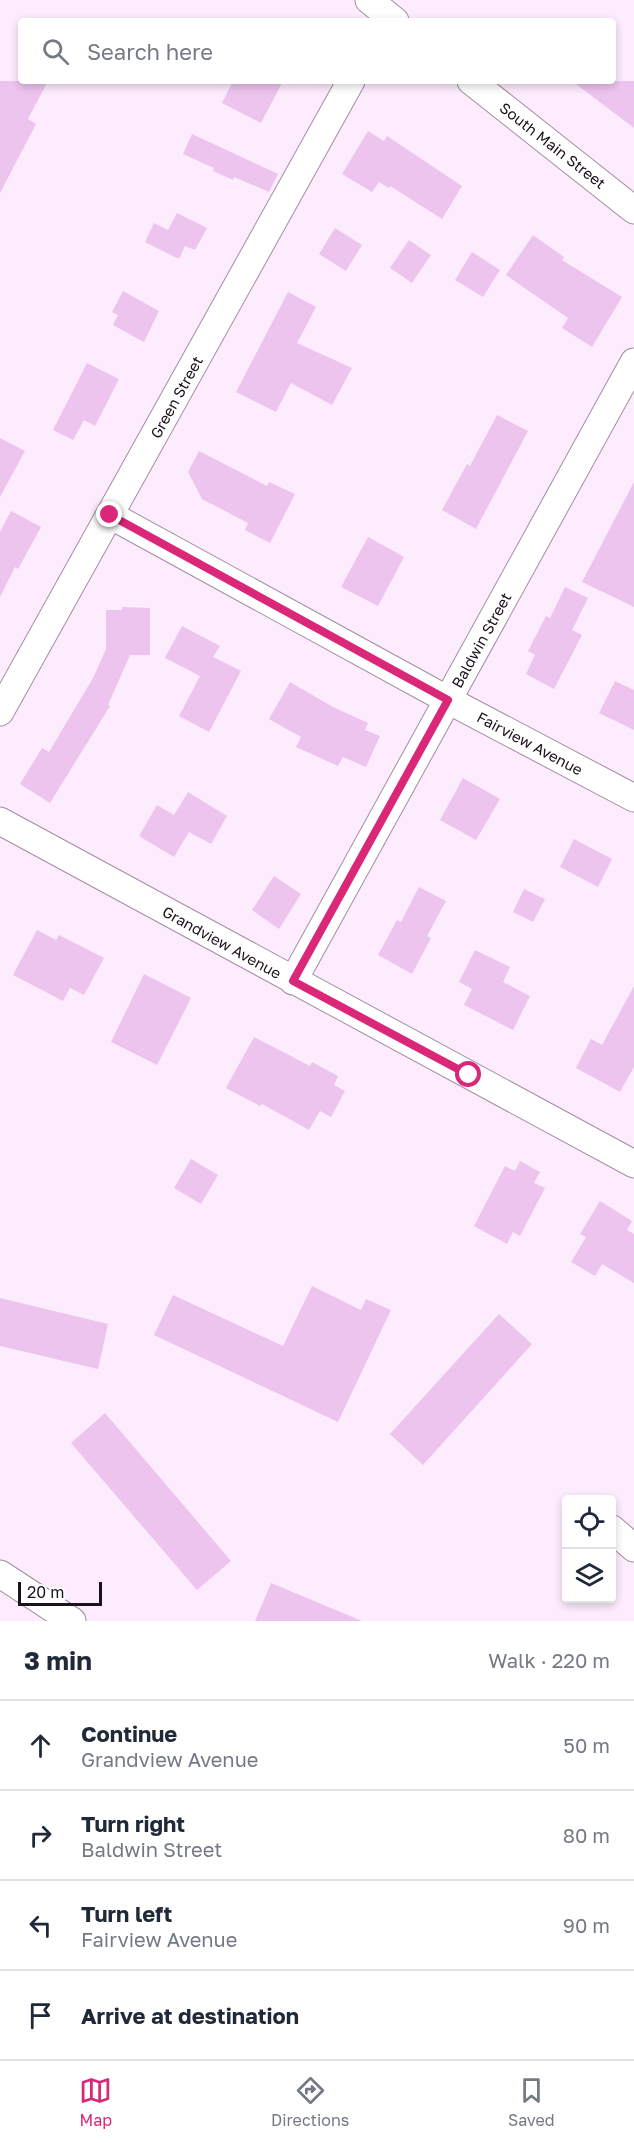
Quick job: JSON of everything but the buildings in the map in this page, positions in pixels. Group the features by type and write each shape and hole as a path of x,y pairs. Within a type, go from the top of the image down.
{"street":[{"name":"Green Street","path":"0,712 349,84"},
{"name":"South Main Street","path":"475,84 634,210"},
{"name":"Baldwin Street","path":"293,981 634,362"},
{"name":"Fairview Avenue","path":"110,515 448,700 634,798"},
{"name":"Grandview Avenue","path":"0,821 634,1163"},
{"path":"616,1532 634,1548"},
{"path":"0,1574 72,1621"}],"route":[{"path":"110,515 448,700 293,981 469,1075"}]}
